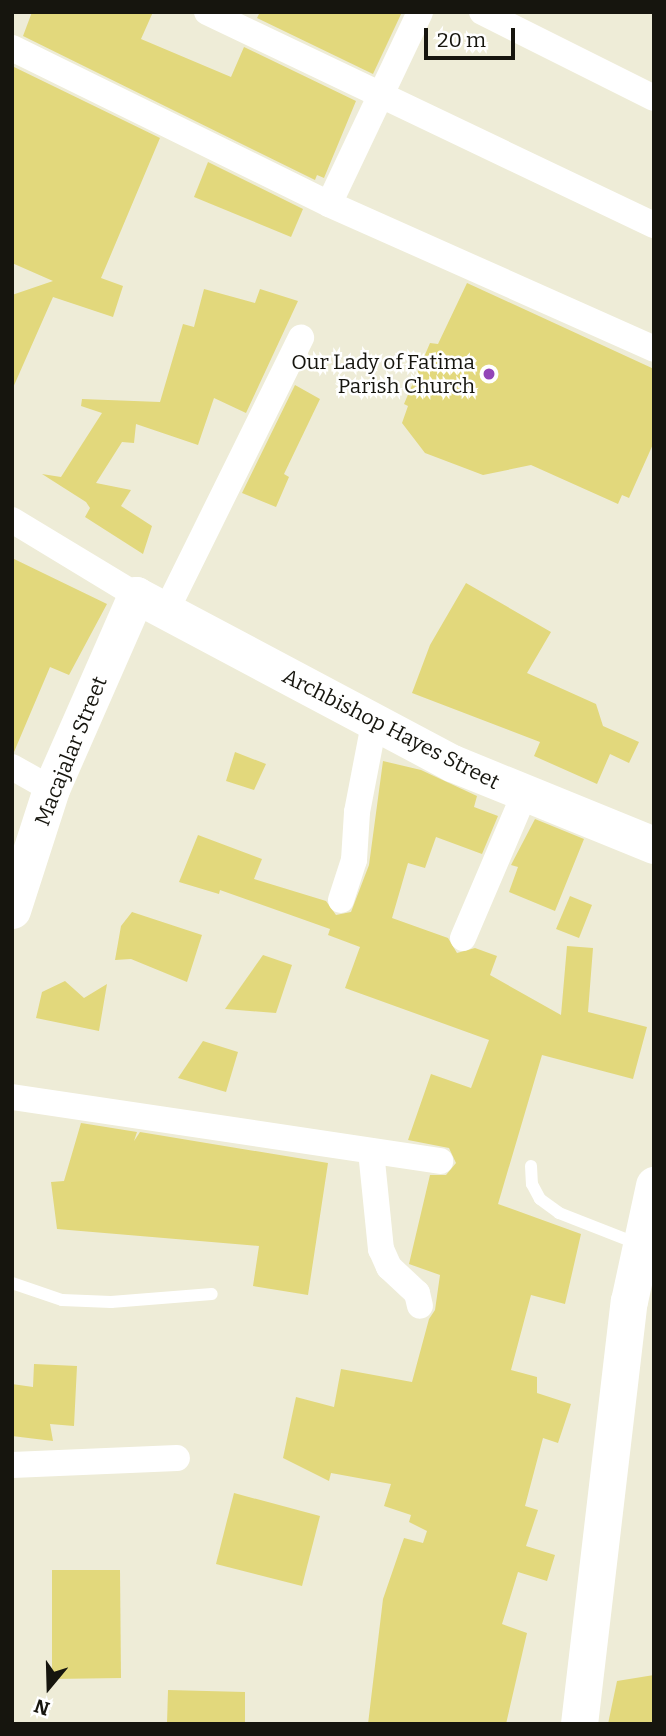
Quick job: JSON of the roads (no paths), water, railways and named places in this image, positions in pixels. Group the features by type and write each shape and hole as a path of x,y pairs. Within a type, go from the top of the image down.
{"street":[{"path":"206,12 654,225"},
{"path":"329,204 421,12"},
{"path":"482,12 654,98"},
{"path":"12,48 329,204 654,349"},
{"path":"12,520 151,603 301,338"},
{"name":"Archbishop Hayes Street","path":"151,603 374,724 524,795 654,845"},
{"name":"Macajalar Street","path":"12,910 51,789 151,603"},
{"path":"341,900 354,860 357,812 374,724"},
{"path":"12,767 51,789"},
{"path":"463,938 524,795"},
{"path":"12,1097 440,1161"},
{"path":"371,1151 381,1249 389,1267 417,1293 420,1306"},
{"path":"579,1724 628,1315 654,1185"},
{"path":"12,1465 177,1458"}],"lane":[{"path":"531,1166 532,1184 540,1199 559,1213 641,1246"},
{"path":"12,1283 62,1300 111,1302 212,1294"}],"place":[{"name":"Our Lady of Fatima Parish Church","path":"489,374"}]}
